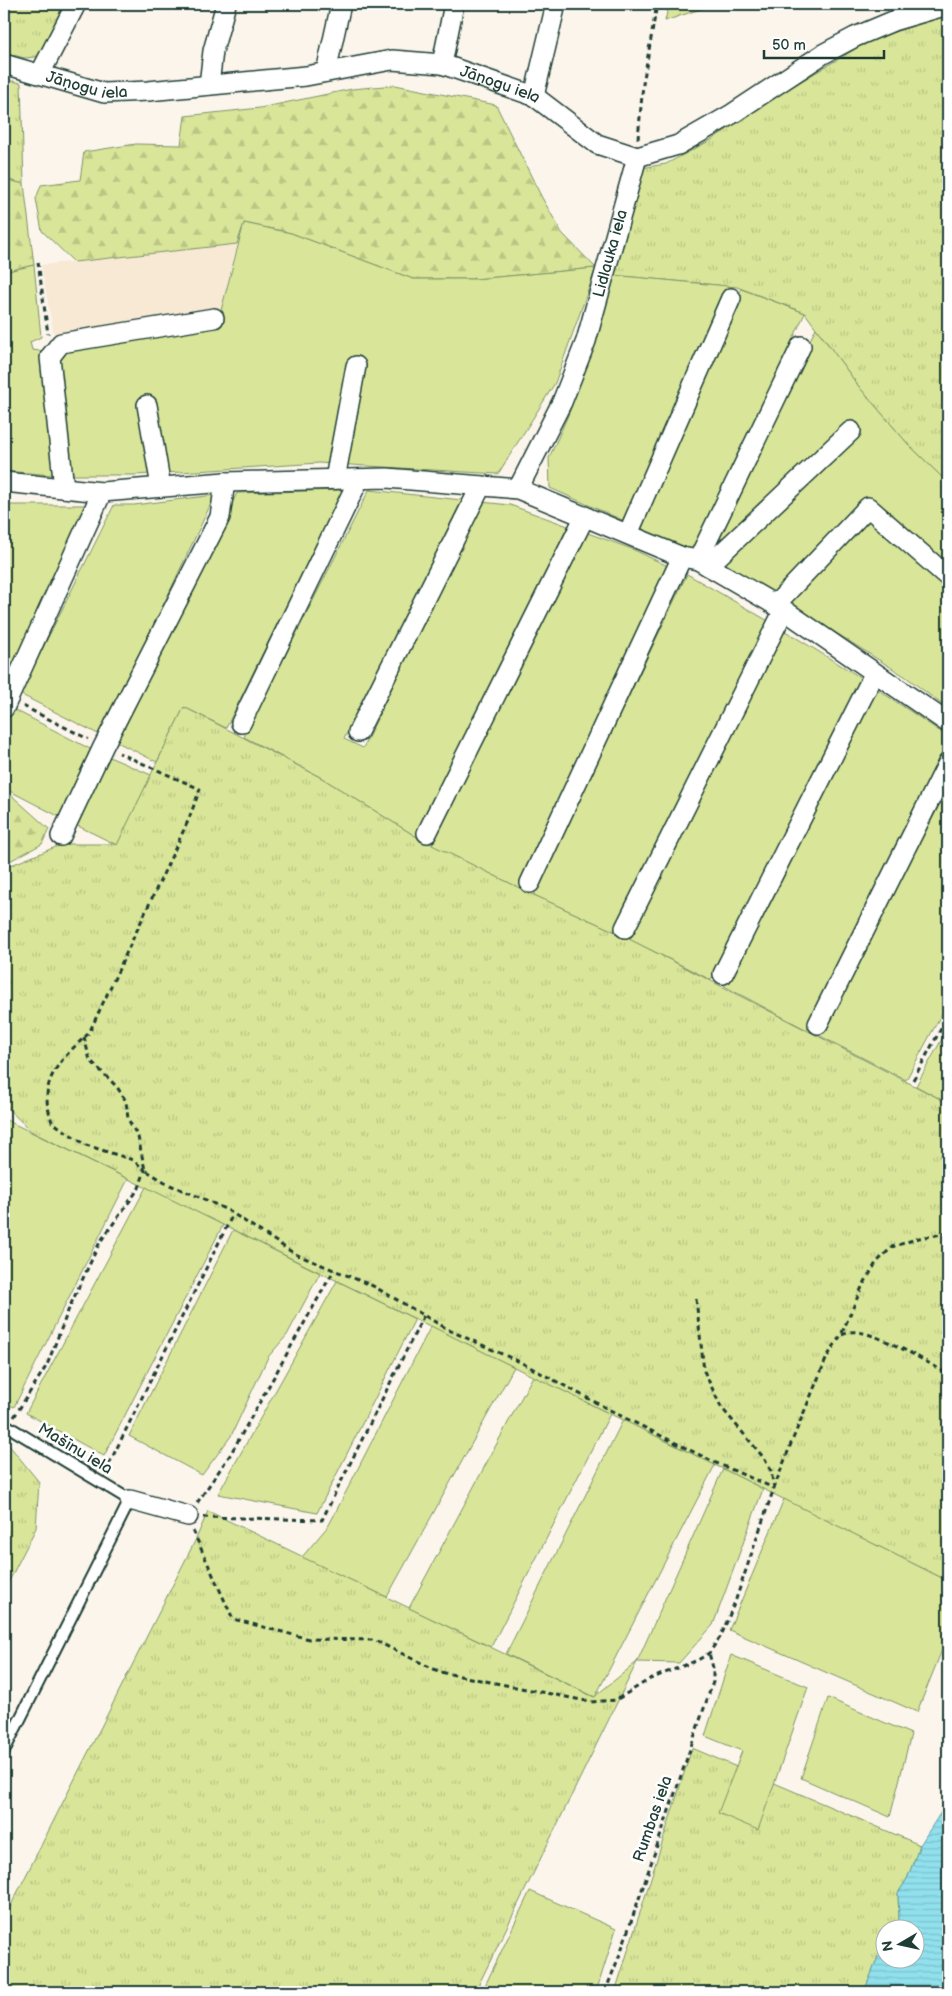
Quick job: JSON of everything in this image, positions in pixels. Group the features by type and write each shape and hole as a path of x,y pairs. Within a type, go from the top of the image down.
{"street":[{"path":"40,74 76,4"},
{"path":"209,85 213,51 226,4"},
{"path":"326,72 341,4"},
{"path":"442,64 454,4"},
{"path":"534,96 556,4"},
{"path":"636,157 678,145 732,114 823,54 855,37 893,21 948,5"},
{"name":"Jāņogu iela","path":"4,64 104,93 148,91 326,72 392,60 442,64 534,96 597,144 636,157"},
{"name":"Lidlauka iela","path":"518,489 562,402 586,341 636,157"},
{"path":"628,534 731,298"},
{"path":"64,488 50,357 61,343 214,318"},
{"path":"530,882 696,561 801,346"},
{"path":"335,479 356,366"},
{"path":"147,405 161,487"},
{"path":"696,561 850,431"},
{"path":"4,482 102,492 225,482 387,478 518,489 696,561 779,608 948,724"},
{"path":"240,724 359,479"},
{"path":"61,836 103,747 220,517 225,482"},
{"path":"358,732 480,486"},
{"path":"6,702 102,492"},
{"path":"625,928 779,608 868,507 948,577"},
{"path":"427,833 584,516"},
{"path":"723,974 874,674"},
{"path":"818,1024 948,763"},
{"path":"130,1500 188,1516"}],"lane":[{"name":"Mašīnu iela","path":"6,1425 130,1500"},
{"path":"4,1751 130,1500"}],"path":[{"path":"636,157 643,84 657,4"},
{"path":"38,262 50,357"},
{"path":"6,702 17,703 103,747 200,789 188,821 88,1033 63,1057 49,1082 46,1099 52,1122 86,1145 133,1160 145,1170 170,1185 204,1198 233,1214 295,1254 373,1286 451,1331 522,1363 623,1417 706,1458 774,1488"},
{"path":"913,1080 948,1016"},
{"path":"6,1425 47,1365 70,1306 100,1242 139,1188 145,1170 138,1137 128,1120 126,1101 117,1087 90,1060 84,1037"},
{"path":"101,1482 233,1214"},
{"path":"188,1516 196,1539 233,1619 308,1639 374,1640 440,1672 591,1702 616,1700 650,1680 698,1660 709,1653 721,1636 736,1599 774,1488 828,1357 841,1335 862,1286 876,1263 892,1247 919,1238 948,1233"},
{"path":"188,1516 230,1455 334,1270"},
{"path":"696,1299 704,1371 721,1407 764,1458 770,1471 774,1488"},
{"path":"188,1516 322,1520 424,1315"},
{"path":"841,1335 859,1332 883,1341 948,1374"},
{"name":"Rumbas iela","path":"605,1992 620,1954 713,1682 713,1668 709,1653"}],"shaded area":[{"path":"237,244 221,312 54,336 41,265"}],"green space":[{"path":"4,4 70,4 45,56 25,58 4,53"},
{"path":"669,4 715,4 665,21"},
{"path":"948,15 948,483 908,444 860,388 805,313 737,287 612,275 641,168 666,164 711,140 773,98 872,39"},
{"path":"4,79 21,83 24,184 4,179"},
{"path":"395,85 496,105 541,196 562,233 596,268 475,279 413,279 291,233 244,223 237,244 74,262 42,231 36,199 41,185 80,180 84,152 136,144 181,145 185,116 260,108 352,89"},
{"path":"4,179 24,184 34,265 4,272"},
{"path":"244,223 291,233 413,279 475,279 596,268 555,383 498,474 319,463 135,475 68,475 59,356 61,350 218,322"},
{"path":"34,265 41,337 30,342 32,350 40,351 45,363 53,475 4,471 4,272"},
{"path":"612,275 728,286 629,523 550,488 549,458 569,413"},
{"path":"741,289 805,313 695,552 640,528"},
{"path":"816,328 860,388 908,444 948,483 948,570 868,500 776,595 718,564 860,427 855,422 709,559 703,556"},
{"path":"343,490 226,728 184,707 157,762 117,742 237,493"},
{"path":"369,490 462,500 344,739 363,748 481,502 510,505 568,526 417,837 322,778 244,737"},
{"path":"215,495 102,736 20,694 114,505 134,505"},
{"path":"4,505 88,505 6,686 4,685"},
{"path":"869,518 948,585 948,709 906,677 784,600"},
{"path":"585,532 632,549 670,567 520,888 432,845"},
{"path":"687,574 770,622 616,932 534,895"},
{"path":"782,629 863,679 711,980 627,938"},
{"path":"874,687 947,736 948,750 807,1030 724,986"},
{"path":"184,707 322,778 417,837 534,895 616,932 948,1103 948,1581 723,1469 32,1132 4,1105 4,868 63,844 117,844"},
{"path":"11,708 96,752 60,817 4,788 4,723"},
{"path":"107,756 151,775 117,845 76,825"},
{"path":"948,788 948,1002 906,1080 820,1036"},
{"path":"4,795 11,795 49,829 42,844 4,864"},
{"path":"948,1028 948,1103 916,1086"},
{"path":"4,1119 128,1179 14,1407 4,1402"},
{"path":"146,1187 223,1225 104,1456 26,1413"},
{"path":"233,1230 320,1273 287,1335 268,1357 231,1436 202,1475 129,1436"},
{"path":"337,1281 415,1319 317,1513 218,1494"},
{"path":"431,1326 514,1367 387,1597 302,1557 329,1525"},
{"path":"533,1376 610,1414 491,1647 409,1608"},
{"path":"623,1420 715,1465 595,1697 506,1654"},
{"path":"4,1439 39,1482 36,1528 4,1591"},
{"path":"723,1469 763,1489 713,1625 679,1663 637,1662"},
{"path":"784,1499 948,1581 948,1641 944,1645 917,1712 729,1630"},
{"path":"208,1511 594,1697 637,1662 475,1992 4,1992 4,1919 196,1539"},
{"path":"731,1655 808,1687 758,1830 718,1813 742,1751 705,1736"},
{"path":"828,1698 911,1734 890,1817 801,1778"},
{"path":"692,1748 920,1845 907,1879 898,1893 899,1918 874,1918 874,1967 864,1992 615,1992"},
{"path":"530,1891 616,1929 596,1992 482,1992"}],"water":[{"path":"948,1801 948,1992 864,1992 874,1967 924,1968 924,1918 899,1918 898,1893 907,1879 920,1845"}]}
